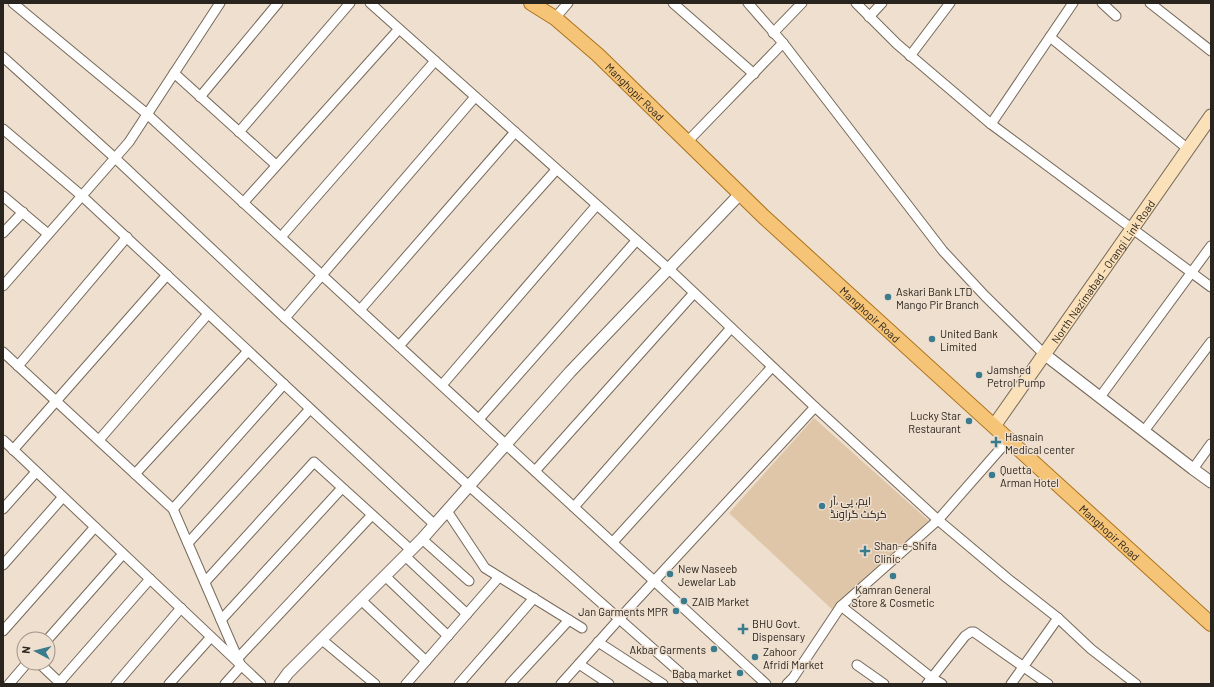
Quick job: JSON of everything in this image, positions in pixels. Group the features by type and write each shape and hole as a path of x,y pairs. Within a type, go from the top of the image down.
{"main road":[{"name":"Manghopir Road","path":"531,3 556,18 598,55 770,222 1211,624"},
{"name":"North Nazimabad - Orangi Link Road","path":"994,426 1211,116"}],"street":[{"path":"13,3 147,114 766,684"},
{"path":"3,286 129,142 220,3"},
{"path":"200,97 278,3"},
{"path":"239,132 350,3"},
{"path":"370,3 400,28 596,206 668,269 938,520 1006,578 1058,618 1091,649 1136,684"},
{"path":"556,18 568,3"},
{"path":"673,3 754,74"},
{"path":"748,3 783,44 943,251 984,296 1044,354 1193,470 1211,482"},
{"path":"774,33 802,3"},
{"path":"856,3 910,56 991,124 1211,287"},
{"path":"869,17 882,3"},
{"path":"910,56 950,3"},
{"path":"991,124 1073,3"},
{"path":"1102,3 1116,16"},
{"path":"1150,3 1211,51"},
{"path":"243,203 400,28"},
{"path":"1050,38 1188,149"},
{"path":"687,142 783,44"},
{"path":"3,57 115,158 285,318 470,486 694,684"},
{"path":"281,237 435,60"},
{"path":"174,74 276,166"},
{"path":"285,318 475,96"},
{"path":"3,129 82,196 434,525"},
{"path":"360,310 515,132"},
{"path":"399,346 556,170"},
{"path":"280,684 288,673 321,639 422,539 570,372 740,194"},
{"path":"3,196 48,234"},
{"path":"442,385 596,206"},
{"path":"3,233 23,212"},
{"path":"18,366 126,237"},
{"path":"479,420 636,241"},
{"path":"1100,397 1211,246"},
{"path":"167,275 56,401 7,447 36,472 211,637 240,662 261,684"},
{"path":"535,470 694,293"},
{"path":"98,440 208,314"},
{"path":"574,506 731,328"},
{"path":"1144,431 1211,342"},
{"path":"135,474 248,351"},
{"path":"3,352 173,509 240,662"},
{"path":"613,542 772,367"},
{"path":"173,509 284,384"},
{"path":"561,684 815,407"},
{"path":"188,543 310,409"},
{"path":"793,682 840,606 938,520 1009,439"},
{"path":"1193,470 1211,444"},
{"path":"205,582 314,462 372,515 467,614"},
{"path":"3,509 36,472"},
{"path":"221,620 342,488"},
{"path":"3,565 63,497"},
{"path":"447,511 485,568 582,628"},
{"path":"225,684 240,662 372,515"},
{"path":"3,631 95,527"},
{"path":"422,539 469,581"},
{"path":"55,631 123,554"},
{"path":"384,576 448,636"},
{"path":"406,684 499,577"},
{"path":"47,671 60,684 150,579"},
{"path":"459,684 534,598"},
{"path":"361,600 426,661"},
{"path":"840,606 930,681 942,684"},
{"path":"116,684 181,608"},
{"path":"1011,684 1058,618"},
{"path":"510,684 569,620"},
{"path":"930,681 967,634 974,632 1048,684"},
{"path":"169,684 211,637"},
{"path":"321,639 375,684"},
{"path":"598,642 663,684"},
{"path":"579,664 609,684"},
{"path":"857,666 884,684"},
{"path":"9,684 20,671"}],"shaded area":[{"path":"814,418 929,521 837,614 729,513"}],"place":[{"name":"Askari Bank LTD Mango Pir Branch","path":"888,297"},
{"name":"United Bank Limited","path":"932,339"},
{"name":"Jamshed Petrol Pump","path":"979,375"},
{"name":"Lucky Star Restaurant","path":"969,421"},
{"name":"Hasnain Medical center","path":"996,442"},
{"name":"Quetta Arman Hotel","path":"992,475"},
{"name":"ایم، پی ،آر کرکٹ گراونڈ","path":"822,506"},
{"name":"Shan-e-Shifa Clinic","path":"865,551"},
{"name":"New Naseeb Jewelar Lab","path":"670,574"},
{"name":"Kamran General Store & Cosmetic","path":"893,576"},
{"name":"ZAIB Market","path":"684,601"},
{"name":"Jan Garments MPR","path":"676,611"},
{"name":"BHU Govt. Dispensary","path":"743,629"},
{"name":"Akbar Garments","path":"714,649"},
{"name":"Zahoor Afridi Market","path":"755,657"},
{"name":"Baba market","path":"740,673"}]}
